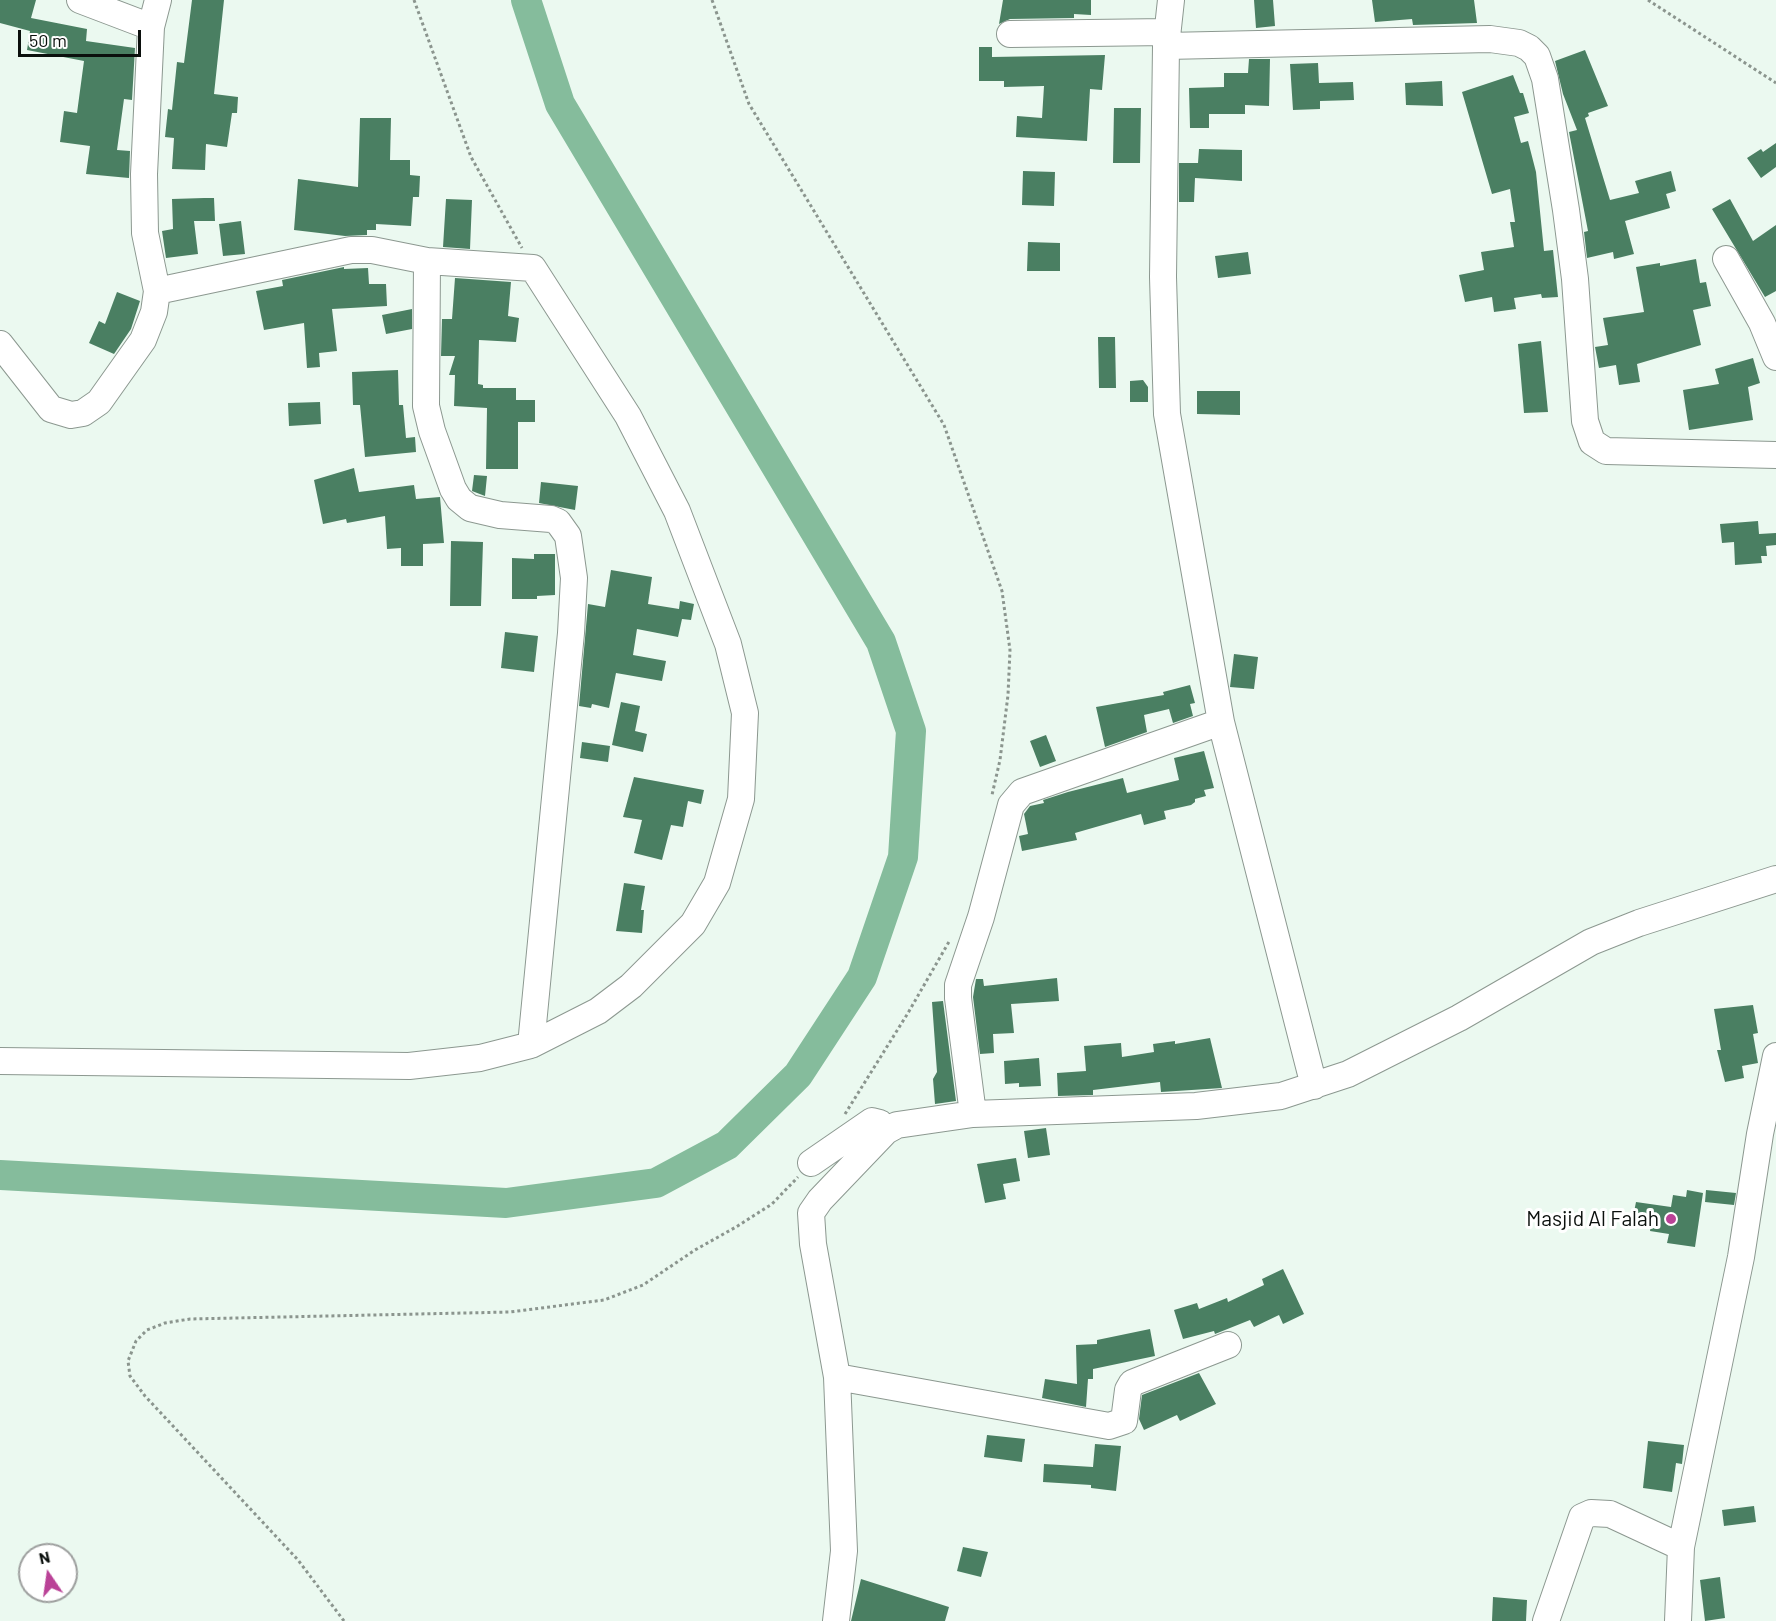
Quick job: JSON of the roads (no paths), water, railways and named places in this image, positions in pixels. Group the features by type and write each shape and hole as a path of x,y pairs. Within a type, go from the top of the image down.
{"street":[{"path":"80,0 151,27"},
{"path":"0,344 51,409 71,415 82,413 99,402 143,340 154,312 157,291 146,233 144,174 151,27 158,0"},
{"path":"1171,0 1167,39 1163,277 1167,414 1221,722 1314,1086"},
{"path":"1010,34 1167,39 1490,39 1519,43 1529,48 1537,56 1545,79 1566,210 1575,279 1585,421 1592,442 1606,451 1776,455"},
{"path":"0,1061 409,1066 449,1063 531,1045 598,1011 631,986 693,924 717,883 741,799 745,713 728,644 677,511 628,416 534,268 427,261 372,250 351,250 157,291"},
{"path":"1726,259 1762,323 1776,357"},
{"path":"427,261 426,406 432,431 453,489 459,499 470,508 500,515 551,519 563,528 571,547 574,578 571,633 531,1045"},
{"path":"973,1114 957,998 958,985 981,917 1011,805 1022,792 1221,722"},
{"path":"836,1621 844,1551 837,1377 813,1244 811,1213 820,1200 886,1131 897,1125 973,1114 1196,1106 1281,1096 1348,1074 1459,1018 1592,942 1639,923 1776,879"},
{"path":"1678,1621 1681,1547 1741,1257 1760,1134 1776,1056"},
{"path":"811,1163 872,1121 880,1123 886,1131"},
{"path":"837,1377 1108,1426 1124,1421 1128,1390 1132,1383 1228,1345"},
{"path":"1546,1621 1582,1517 1591,1513 1610,1514 1681,1547"}],"waterway":[{"path":"0,1175 506,1203 656,1183 727,1145 798,1075 862,977 903,857 911,731 881,642 560,104 526,0"}],"place":[{"name":"Masjid Al Falah","path":"1671,1219"}]}
